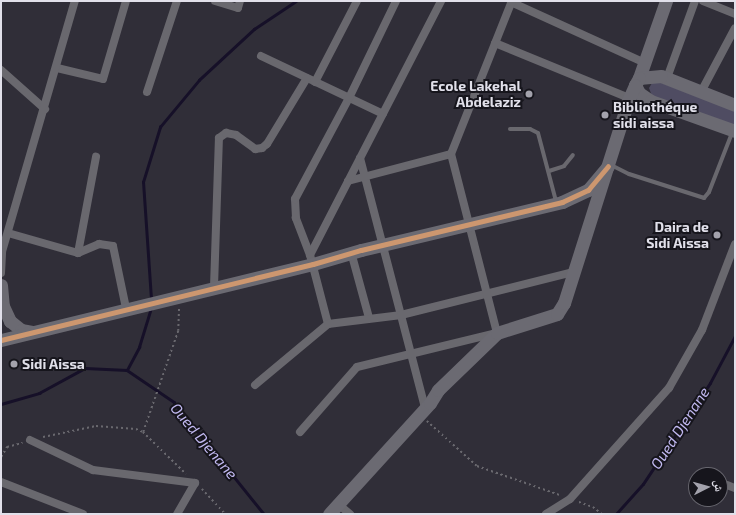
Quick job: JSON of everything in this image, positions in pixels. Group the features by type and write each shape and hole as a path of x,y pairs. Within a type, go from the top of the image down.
{"main road":[{"path":"328,514 425,408 438,390 497,333 557,314 564,303 629,98 645,63 652,40 659,7 666,1"},
{"path":"652,40 650,63 652,69 664,77 735,105"},
{"path":"637,82 664,77"},
{"path":"637,82 639,93 651,101 734,131"},
{"path":"623,118 631,108 642,102 651,101"},
{"path":"1,340 214,287 312,259 351,252 556,204 588,190 608,165"},
{"path":"1,285 3,306 10,321 22,330 32,332"},
{"path":"425,408 456,384 518,326"}],"street":[{"path":"1,273 2,253 57,68 75,1"},
{"path":"57,68 103,79 126,1"},
{"path":"147,92 177,1"},
{"path":"215,1 238,8 240,1"},
{"path":"315,82 356,1"},
{"path":"328,324 312,259 296,218 296,199 349,98 396,1"},
{"path":"312,259 348,181 441,1"},
{"path":"664,77 695,1"},
{"path":"703,1 735,14"},
{"path":"300,432 357,367 497,333 489,293 451,154 511,2 645,63"},
{"path":"701,92 735,28"},
{"path":"495,43 629,98"},
{"path":"261,56 383,114"},
{"path":"1,70 45,109"},
{"path":"214,287 219,138 226,133 236,135 255,149 262,148 267,144 306,78"},
{"path":"348,181 451,154"},
{"path":"78,253 96,157"},
{"path":"360,158 425,408"},
{"path":"8,233 78,253 99,244 114,246 130,307"},
{"path":"546,514 570,499 669,388 702,330 735,244"},
{"path":"351,252 368,318"},
{"path":"255,385 328,324 401,315 574,272"},
{"path":"30,440 93,470 195,483 177,514"},
{"path":"1,482 83,514"},
{"path":"338,504 350,514"}],"lane":[{"path":"510,129 530,129 538,133 556,204"},
{"path":"608,165 629,174 704,198 709,192 734,131"},
{"path":"549,172 564,166 573,155"}],"path":[{"path":"143,432 152,402 178,331 180,311 177,296"},
{"path":"425,408 477,466 593,507 602,514"},
{"path":"1,457 7,447 30,440 96,426 136,429 143,432 225,514"}],"shaded area":[{"path":"659,82 735,111 735,126 652,96 649,88 652,83"}],"waterway":[{"path":"151,299 143,182 160,127 199,80 254,29 296,1"},
{"path":"127,370 139,347 151,308"},
{"name":"Oued Djenane","path":"616,514 643,484 710,383 735,336"},
{"name":"Oued Djenane","path":"1,404 39,393 85,368 127,370 174,402 264,514"}],"transit line":[{"path":"1,340 313,264 361,250 562,202 588,190 608,166"}],"place":[{"name":"Ecole Lakehal Abdelaziz","path":"529,94"},
{"name":"Bibliothéque sidi aissa","path":"605,115"},
{"name":"Daira de Sidi Aissa","path":"717,235"},
{"name":"Sidi Aissa","path":"14,364"}]}
